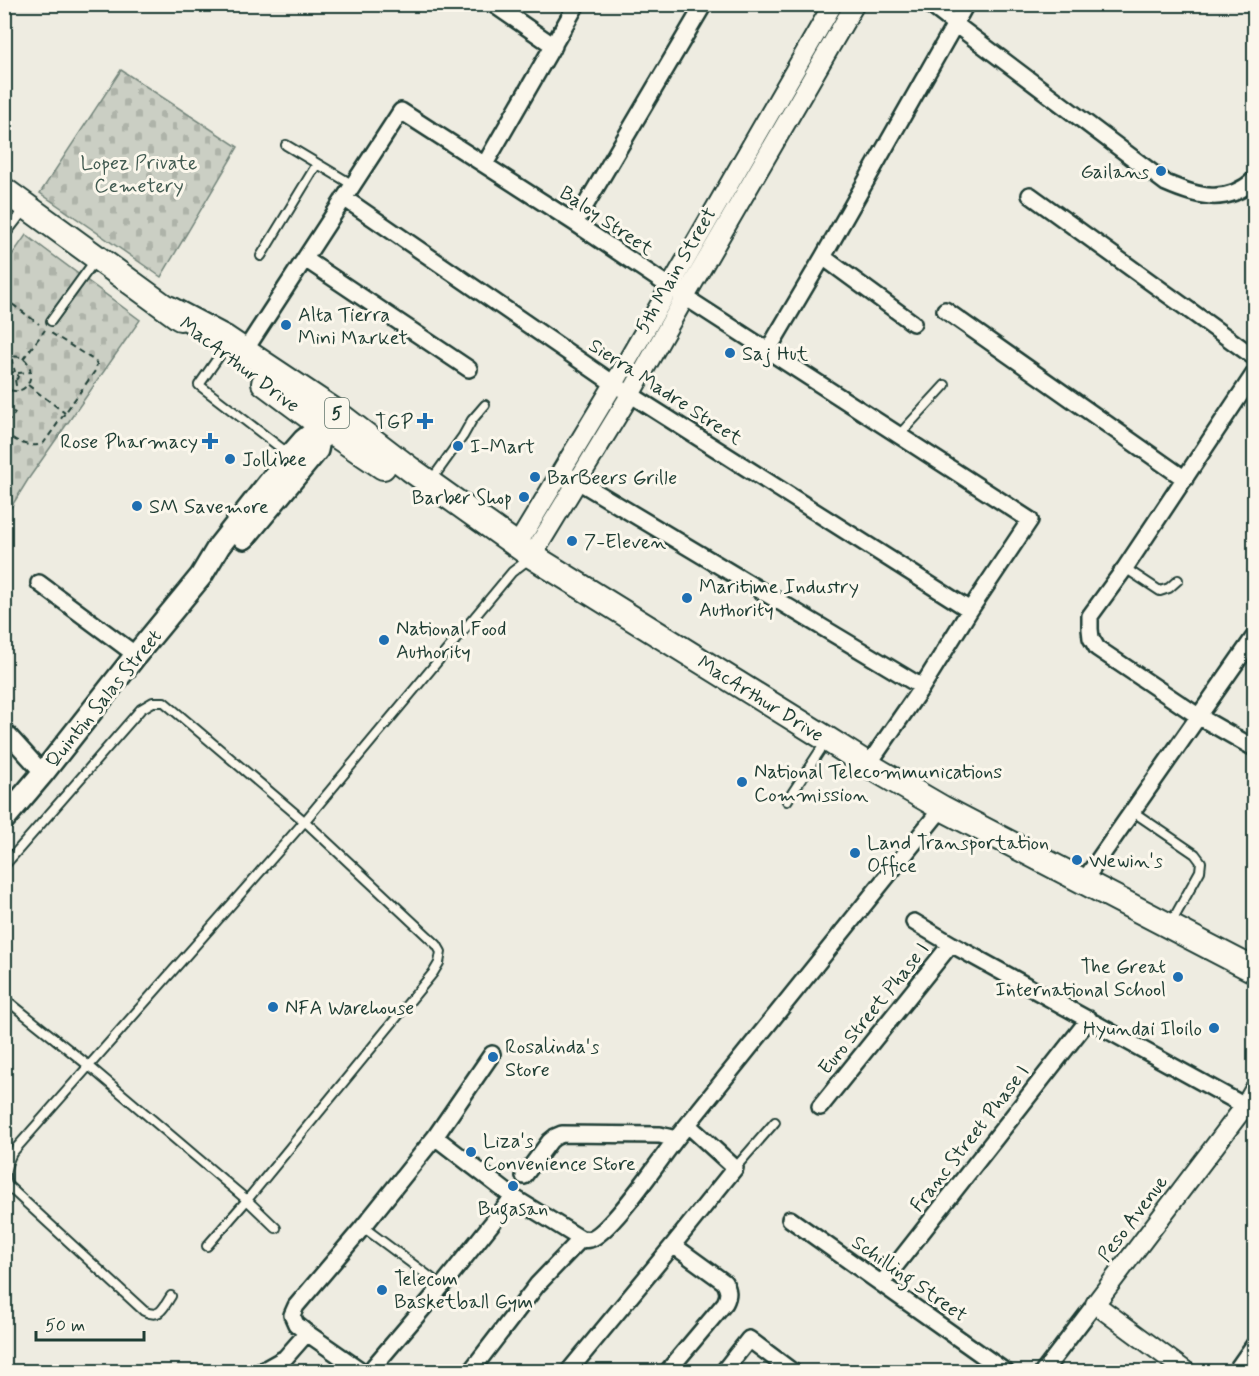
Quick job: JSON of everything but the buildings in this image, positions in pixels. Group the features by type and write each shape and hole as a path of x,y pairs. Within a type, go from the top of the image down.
{"main road":[{"name":"MacArthur Drive","path":"4,190 168,308 225,338 233,352 328,418 430,483 515,550"},
{"name":"MacArthur Drive","path":"328,418 404,481 868,765 942,808 1254,970"},
{"name":"Quintin Salas Street","path":"4,819 201,576 219,546 290,456 328,418"},
{"name":"Quintin Salas Street","path":"201,576 227,558 317,450 328,418"}],"street":[{"path":"493,4 554,46"},
{"path":"485,164 577,4"},
{"path":"575,223 704,4"},
{"name":"5th Main Street","path":"515,550 614,384 832,4"},
{"name":"5th Main Street","path":"515,550 578,481 855,4"},
{"path":"929,4 1166,183 1209,197 1234,192 1254,180"},
{"path":"768,350 966,4"},
{"name":"Baloy Street","path":"233,352 305,259 401,111 1030,520 970,610"},
{"name":"Sierra Madre Street","path":"348,192 630,395 970,610"},
{"path":"1030,195 1254,357"},
{"path":"823,257 913,323"},
{"path":"305,259 469,369"},
{"path":"945,310 1185,479"},
{"path":"1254,374 1125,568 1090,616 1091,638 1097,648 1198,716 1254,748"},
{"path":"561,471 922,687"},
{"path":"39,583 136,655"},
{"path":"868,765 922,687 970,610"},
{"path":"1083,882 1254,637"},
{"path":"4,730 43,773"},
{"path":"435,1137 513,1197 580,1239 590,1239 606,1229 942,808"},
{"path":"914,922 951,944"},
{"name":"Euro Street Phase I","path":"820,1107 951,944 1089,1019 1251,1102"},
{"name":"Franc Street Phase I","path":"882,1282 1089,1019"},
{"path":"363,1371 307,1333 296,1324 292,1315 296,1306 435,1137 492,1054"},
{"name":"Peso Avenue","path":"1043,1371 1251,1102"},
{"path":"568,1371 735,1168 688,1125"},
{"path":"524,1176 550,1141 562,1134 660,1136 676,1139"},
{"path":"369,1371 442,1286 513,1197"},
{"name":"Schilling Street","path":"790,1219 1006,1371"},
{"path":"470,1371 537,1285 580,1239"},
{"path":"667,1371 728,1296 728,1289 724,1282 673,1245"},
{"path":"1095,1304 1187,1371"},
{"path":"260,1371 285,1358 307,1333"},
{"path":"723,1371 748,1339 793,1371"},
{"path":"1234,1371 1254,1346"}],"lane":[{"path":"286,145 317,164 348,192"},
{"path":"261,256 317,164"},
{"path":"4,236 26,206"},
{"path":"51,321 97,257"},
{"path":"233,352 200,385 290,456"},
{"path":"899,435 945,385"},
{"path":"430,483 472,420 485,405"},
{"path":"512,572 515,550"},
{"path":"171,1296 161,1311 156,1314 152,1315 144,1311 7,1185 6,1165 12,1153 304,822 512,572 515,550"},
{"path":"1125,568 1160,591 1169,588 1178,580"},
{"path":"4,866 141,709 153,702 164,702 318,834 437,945 441,952 439,963 433,973 207,1246"},
{"path":"787,801 827,739"},
{"path":"1132,811 1196,854 1201,862 1200,871 1168,926"},
{"path":"4,998 89,1066 247,1200 276,1228"},
{"path":"735,1168 775,1122"},
{"path":"363,1227 442,1286"}],"path":[{"path":"4,298 97,364 95,371 43,444 34,446 20,444 4,432"},
{"path":"23,359 45,329"},
{"path":"10,357 18,377 15,380 17,391"},
{"path":"4,360 10,357 23,359 28,362 32,372 25,388 17,391 5,388"},
{"path":"4,377 12,373 32,372"},
{"path":"10,376 15,380"},
{"path":"27,385 66,413"},
{"path":"4,406 15,413 10,420 4,416"}],"green space":[{"name":"Lopez Private Cemetery","path":"121,70 238,147 161,277 40,193"},
{"path":"26,235 140,320 29,478 5,517 5,265"}],"place":[{"name":"Gailans","path":"1161,171"},
{"name":"Alta Tierra Mini Market","path":"286,325"},
{"name":"Saj Hut","path":"730,353"},
{"name":"TGP","path":"425,421"},
{"name":"Rose Pharmacy","path":"210,441"},
{"name":"I-Mart","path":"458,446"},
{"name":"Jollibee","path":"230,459"},
{"name":"BarBeers Grille","path":"535,477"},
{"name":"Barber Shop","path":"524,497"},
{"name":"SM Savemore","path":"137,506"},
{"name":"7-Eleven","path":"572,541"},
{"name":"Maritime Industry Authority","path":"687,598"},
{"name":"National Food Authority","path":"384,640"},
{"name":"National Telecommunications Commission","path":"742,782"},
{"name":"Land Transportation Office","path":"855,853"},
{"name":"Wewin's","path":"1077,860"},
{"name":"The Great International School","path":"1178,977"},
{"name":"NFA Warehouse","path":"273,1007"},
{"name":"Hyundai Iloilo","path":"1214,1028"},
{"name":"Rosalinda's Store","path":"493,1057"},
{"name":"Liza's Convenience Store","path":"471,1152"},
{"name":"Bugasan","path":"513,1186"},
{"name":"Telecom Basketball Gym","path":"382,1290"}]}
